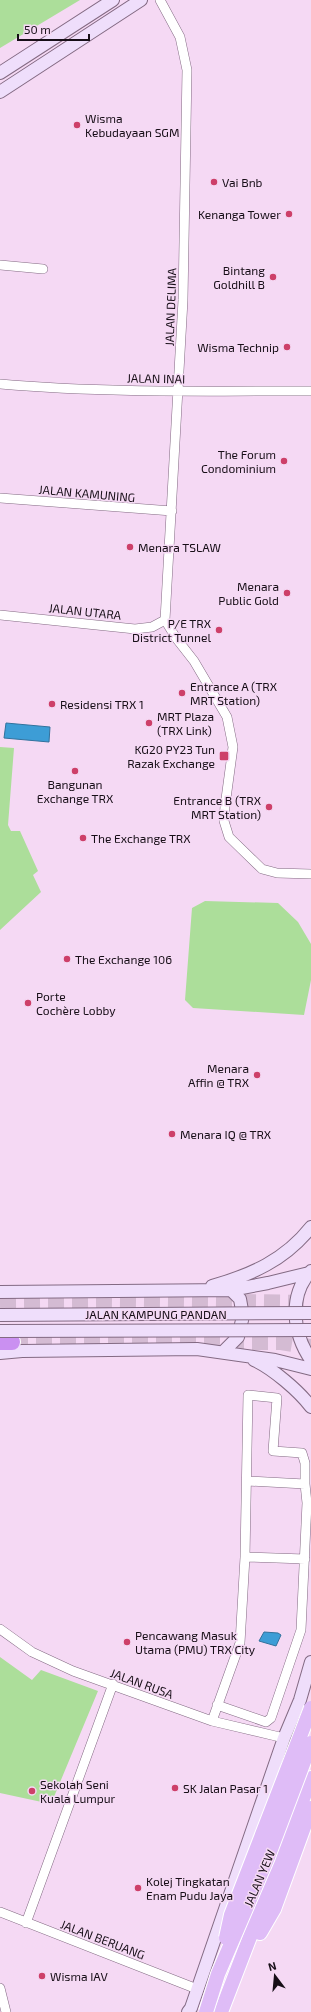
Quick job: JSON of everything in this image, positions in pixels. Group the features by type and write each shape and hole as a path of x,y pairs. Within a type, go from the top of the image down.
{"main road":[{"path":"0,73 113,0"},
{"path":"0,92 141,0"},
{"path":"192,1292 244,1277 272,1263 311,1227"},
{"path":"0,1292 192,1292 231,1290 268,1283 310,1271"},
{"path":"310,1271 299,1290 295,1309 296,1322 302,1344 311,1360"},
{"path":"224,1352 238,1337 243,1316 240,1299 231,1290"},
{"name":"JALAN KAMPUNG PANDAN","path":"0,1315 311,1313"},
{"name":"JALAN KAMPUNG PANDAN","path":"0,1330 311,1330"},
{"path":"0,1353 22,1351 198,1349 274,1360 311,1369"},
{"path":"242,1355 263,1364 280,1377 311,1407"},
{"path":"188,2012 191,2008 284,1738 300,1700 311,1662"},
{"path":"218,1974 231,1915 311,1708"},
{"path":"292,1720 295,1733 309,1746"},
{"path":"284,1738 309,1746"},
{"name":"JALAN YEW","path":"206,2012 218,1974 268,1857 309,1746"},
{"name":"JALAN YEW","path":"222,2010 311,1778"},
{"path":"222,2010 274,1908 311,1808"}],"street":[{"name":"JALAN DELIMA","path":"160,0 180,37 187,70 186,207 179,391 166,620"},
{"path":"0,265 43,269"},
{"name":"JALAN INAI","path":"0,384 37,387 179,391 311,391"},
{"name":"JALAN KAMUNING","path":"0,498 172,512"},
{"name":"JALAN UTARA","path":"0,615 136,629 152,627 166,620"},
{"path":"166,620 176,638 194,661 227,718 233,747 224,821 229,837 262,868 277,873 311,874"},
{"path":"212,1721 240,1642 246,1556 248,1395 277,1398 273,1451 302,1453 305,1463 304,1484 307,1503 301,1630 271,1718 266,1722 218,1705"},
{"path":"247,1481 304,1484"},
{"path":"246,1556 305,1559"},
{"name":"JALAN RUSA","path":"0,1629 32,1652 73,1671 113,1684 212,1721 284,1738"},
{"path":"26,1923 113,1684"},
{"name":"JALAN BERUANG","path":"0,1912 197,1989"},
{"path":"0,1988 6,2012"}],"green space":[{"path":"0,0 80,0 0,48"},
{"path":"0,747 14,748 8,825 11,831 20,831 38,871 33,875 41,892 0,930"},
{"path":"205,901 278,903 298,922 311,944 311,980 304,1015 193,1008 185,1000 192,908"},
{"name":"Sekolah Seni Kuala Lumpur","path":"0,1657 32,1680 41,1670 98,1691 51,1804 0,1793"}],"water":[{"path":"6,723 50,727 49,742 4,738"},
{"path":"264,1632 278,1633 281,1635 276,1646 259,1641"}],"tunnel":[{"path":"0,1301 110,1300 311,1303"},
{"path":"12,1342 281,1342 311,1347"}],"place":[{"name":"Wisma Kebudayaan SGM","path":"77,125"},
{"name":"Vai Bnb","path":"214,182"},
{"name":"Kenanga Tower","path":"289,214"},
{"name":"Bintang Goldhill B","path":"273,277"},
{"name":"Wisma Technip","path":"287,347"},
{"name":"The Forum Condominium","path":"284,461"},
{"name":"Menara TSLAW","path":"130,547"},
{"name":"Menara Public Gold","path":"287,593"},
{"name":"P/E TRX District Tunnel","path":"219,630"},
{"name":"Entrance A (TRX MRT Station)","path":"182,693"},
{"name":"Residensi TRX 1","path":"52,704"},
{"name":"MRT Plaza (TRX Link)","path":"149,723"},
{"name":"KG20 PY23 Tun Razak Exchange","path":"224,756"},
{"name":"Bangunan Exchange TRX","path":"75,771"},
{"name":"Entrance B (TRX MRT Station)","path":"269,807"},
{"name":"The Exchange TRX","path":"83,838"},
{"name":"The Exchange 106","path":"67,959"},
{"name":"Porte Cochère Lobby","path":"28,1003"},
{"name":"Menara Affin @ TRX","path":"257,1075"},
{"name":"Menara IQ @ TRX","path":"172,1134"},
{"name":"Pencawang Masuk Utama (PMU) TRX City","path":"127,1642"},
{"name":"SK Jalan Pasar 1","path":"175,1788"},
{"name":"Sekolah Seni Kuala Lumpur","path":"32,1791"},
{"name":"Kolej Tingkatan Enam Pudu Jaya","path":"138,1888"},
{"name":"Wisma IAV","path":"42,1976"}]}
